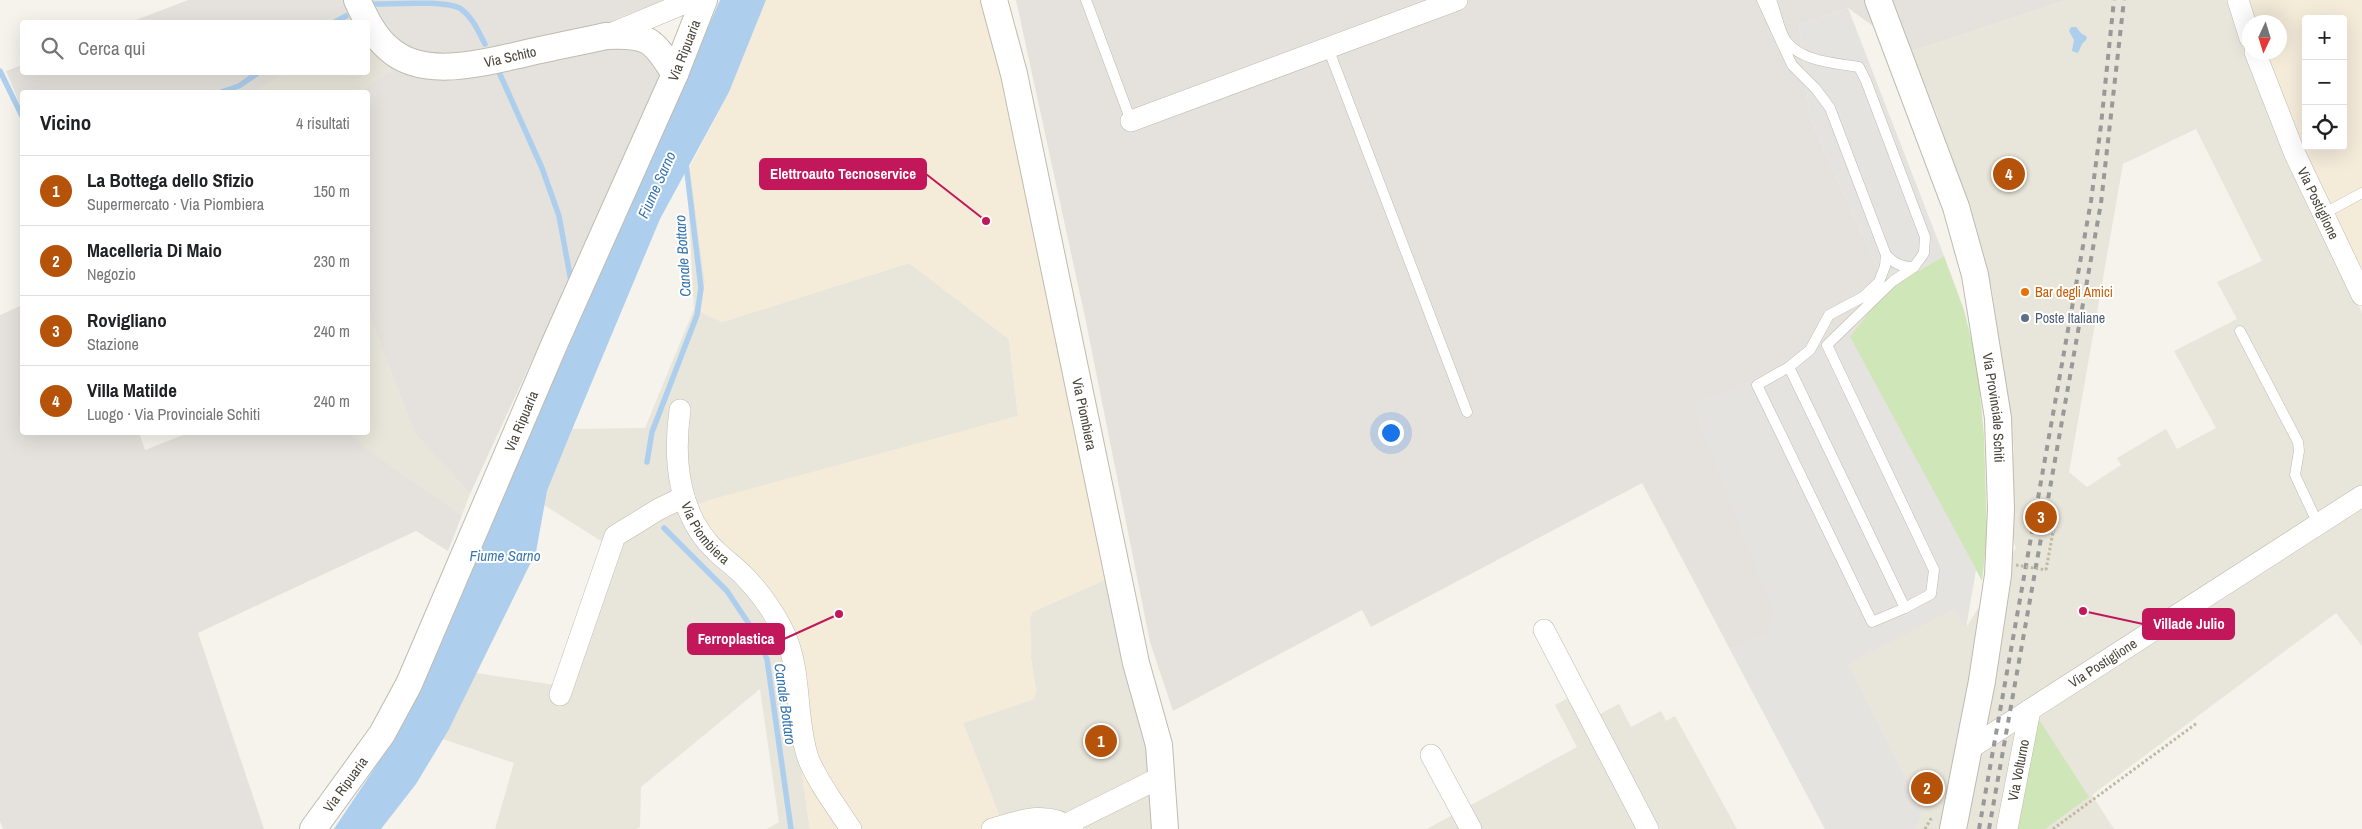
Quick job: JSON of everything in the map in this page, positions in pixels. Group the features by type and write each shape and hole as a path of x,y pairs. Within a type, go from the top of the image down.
{"street":[{"name":"Via Schito","path":"357,0 367,20"},
{"path":"606,36 692,0"},
{"name":"Via Ripuaria","path":"313,829 382,734 410,684 554,345 675,74 704,0"},
{"name":"Via Piombiera","path":"994,0 1014,74 1136,663 1159,745 1163,776 1165,829"},
{"path":"1131,121 1328,48 1423,6 1457,0"},
{"name":"Via Provinciale Schiti","path":"1878,0 1956,207 1975,275 1998,418 2001,509 2000,549 1992,621 1953,829"},
{"path":"2238,0 2243,15"},
{"name":"Via Schito","path":"370,26 388,49 412,62 436,67 471,66 606,36 626,35 647,39 657,47 675,74"},
{"name":"Via Postiglione","path":"2258,60 2294,152 2362,295"},
{"name":"Via Piombiera","path":"680,410 676,438 681,489 693,522 714,550 744,576 761,597 784,634 791,652 809,759 851,829"},
{"name":"Via Postiglione","path":"1969,749 2362,496"},
{"path":"560,695 615,536 659,509 684,497"},
{"path":"1544,630 1648,829"},
{"name":"Via Volturno","path":"2008,829 2030,710"},
{"path":"1431,755 1470,829"},
{"path":"992,829 1030,818 1050,818 1070,827 1163,776"}],"lane":[{"path":"1086,0 1131,121"},
{"path":"1762,0 1792,65 1816,89 1830,108 1886,254 1893,262 1902,267 1914,267"},
{"path":"1771,0 1785,40 1797,52 1821,61 1859,67 1925,238 1924,252 1914,267 1893,281 1827,345 1934,570 1931,594 1905,608 1872,622 1757,385 1789,367 1810,350 1829,315 1863,297 1878,282 1885,266 1886,254"},
{"path":"1328,48 1467,412"},
{"path":"2323,214 2362,193"},
{"path":"2240,331 2298,442 2299,451 2294,475 2318,524"},
{"path":"1789,367 1905,608"}],"path":[{"path":"2016,565 2046,570 2053,532 2055,532"},
{"path":"2053,829 2197,723"}],"shaded area":[{"path":"188,0 665,0 616,19 615,47 641,46 665,73 470,494 414,432 370,317 370,90 362,90 391,71 370,40 370,20 136,20"},
{"path":"766,0 984,0 993,28 1107,579 1032,612 1030,618 1031,659 1036,691 1034,699 963,723 1000,817 1057,829 810,829 787,672 773,630 749,596 719,567 678,516 709,500 1018,416 1009,339 909,263 722,322 701,312 705,282 690,167 729,92"},
{"path":"1016,0 2067,0 1909,52 1848,8 1799,25 1810,118 1887,289 1851,337 1976,569 1966,627 1954,609 1848,664 1923,812 1915,829 1825,829 1642,483 1371,627 1362,610 1173,711 1150,642 1086,322"},
{"path":"2067,0 2230,0 2242,32 2242,60 2253,60 2292,165 2362,313 2362,646 2336,613 2092,795 2114,829 1915,829 1923,812 1848,664 1954,609 1967,626 2016,548 2004,517 2014,450 1992,290 1936,112 1909,52","holes":["2196,129 2262,261 2217,282 2237,319 2174,351 2216,428 2177,449 2166,429 2117,458 2121,465 2087,487 2069,472 2123,164"]},
{"path":"2246,0 2362,0 2362,283 2301,151 2268,60 2287,60 2287,15 2251,15"},
{"path":"1848,8 1944,256 1887,289 1810,118 1799,25"},
{"path":"370,40 391,71 362,90 258,90 282,75 370,75"},
{"path":"20,66 20,75 282,75 258,90 20,90 20,104 6,71"},
{"path":"690,167 705,282 701,312 722,322 909,263 1009,339 1018,416 696,505 749,596 773,630 787,672 810,829 767,829 779,822 760,689 641,787 640,827 636,829 495,829 514,763 443,739 476,673 555,685 606,544 544,505 547,491 572,429 645,428 694,309 687,174"},
{"path":"20,306 20,435 140,435 145,450 183,435 355,435 364,447 462,515 448,551 416,531 198,633 264,829 3,829 0,821 0,315"},
{"path":"370,317 414,432 470,494 462,515 364,447 355,435 370,435"},
{"path":"1850,337 1976,569 1966,627 1954,609 1848,664 1923,812 1915,829 1825,829 1730,649 1765,634 1774,613 1692,405"},
{"path":"1107,579 1150,744 1154,829 1057,829 1000,817 963,723 1034,699 1036,691 1031,659 1030,618 1032,612"},
{"path":"1580,692 1598,715 1619,704 1631,727 1661,711 1666,721 1675,716 1737,829 1427,829 1577,747 1555,705"}],"green space":[{"path":"1944,256 1964,310 1977,363 1984,436 1987,536 1982,581 1850,337 1887,289"},
{"path":"2038,718 2089,797 2045,829 2012,829"}],"water":[{"name":"Fiume Sarno","path":"720,0 766,0 729,92 660,219 571,432 547,491 536,552 448,731 416,784 381,829 334,829 386,751 443,633"},
{"path":"2071,27 2076,27 2087,37 2078,53 2072,51 2074,40 2069,31"}],"waterway":[{"path":"374,4 432,3 454,6 469,16 485,44"},
{"path":"339,20 346,16"},
{"path":"498,70 542,168 559,216 571,281"},
{"path":"0,71 20,112"},
{"path":"227,90 239,86 255,75"},
{"name":"Canale Bottaro","path":"647,462 652,432 697,315 701,288 686,164"},
{"name":"Canale Bottaro","path":"664,528 727,591 753,630 767,659 791,829"}],"railway":[{"path":"1979,829 2091,201 2114,0"},
{"path":"1989,829 2101,203 2124,0"}],"place":[{"name":"Villa Matilde","path":"2009,174"},
{"name":"Elettroauto Tecnoservice","path":"986,221"},
{"name":"Bar degli Amici","path":"2025,292"},
{"name":"Poste Italiane","path":"2025,318"},
{"name":"Rovigliano","path":"2041,517"},
{"name":"Villade Julio","path":"2083,611"},
{"name":"Ferroplastica","path":"839,614"},
{"name":"La Bottega dello Sfizio","path":"1101,741"},
{"name":"Macelleria Di Maio","path":"1927,788"}]}
